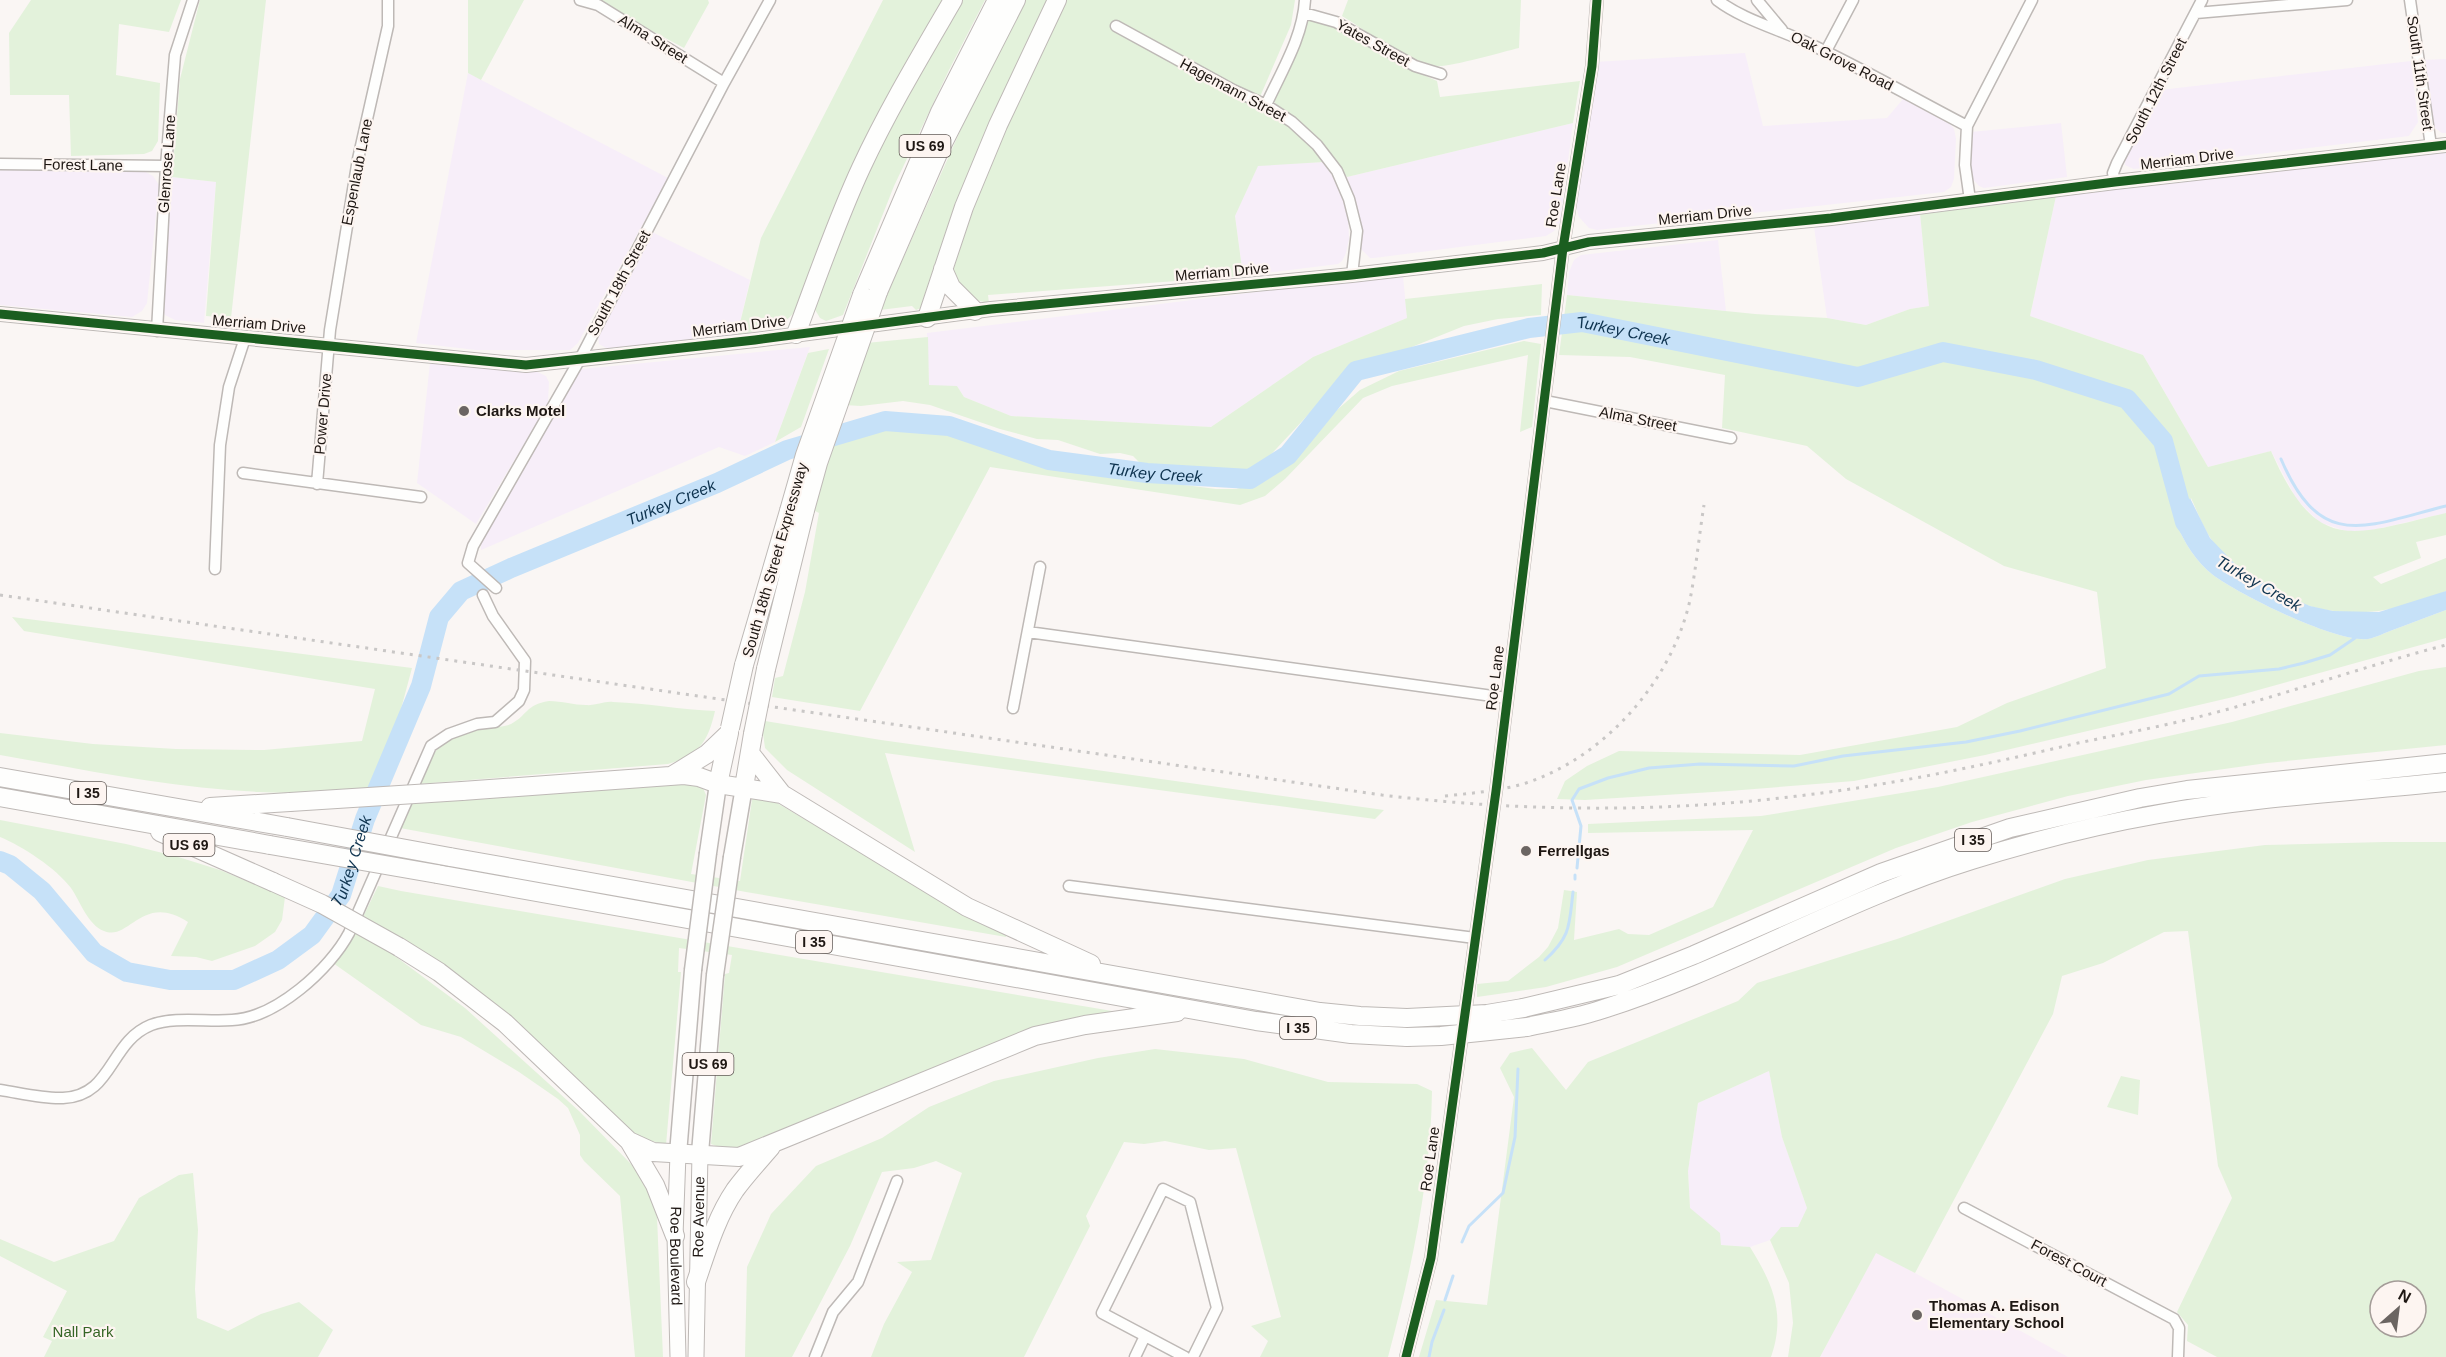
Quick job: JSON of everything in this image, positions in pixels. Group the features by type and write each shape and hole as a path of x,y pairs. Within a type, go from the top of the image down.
{"highway":[{"path":"796,334 826,249 860,169 893,105 953,0"},
{"name":"South 18th Street Expressway","path":"678,1154 693,970 708,853 718,784 744,665 797,511 818,463 870,294 940,112 997,0"},
{"name":"South 18th Street Expressway","path":"870,294 1016,0"},
{"path":"927,318 964,207 998,125 1057,0"},
{"path":"943,269 951,287 975,311"},
{"name":"South 18th Street Expressway","path":"700,1154 715,975 732,858 753,734 797,511"},
{"path":"673,775 707,754 729,730"},
{"path":"750,753 782,794 968,907 1118,976"},
{"name":"I 35","path":"0,777 1320,1012 1360,1017 1407,1017 1487,1014 1523,1008 1619,985 1694,955 1881,873 2010,828 2140,798 2187,790 2446,763"},
{"path":"176,808 462,791 673,775 690,775 718,784 782,794"},
{"name":"I 35","path":"0,797 1190,1010 1302,1028 1407,1037 1527,1027 1596,1011 1655,991 1911,881 1971,860 2088,828 2160,813 2446,782"},
{"name":"US 69","path":"134,821 322,904 399,947 439,972 505,1023 629,1141 653,1152 700,1154"},
{"path":"700,1154 727,1158 739,1157 1035,1036 1085,1025 1190,1010"},
{"path":"629,1141 655,1185 675,1236"},
{"path":"696,1282 713,1231 724,1208 734,1191 774,1143"}],"main road":[{"name":"Merriam Drive","path":"0,314 526,366 975,311 1542,253 1589,242 1831,218 2115,182 2446,145"},
{"name":"Roe Boulevard","path":"678,1154 675,1236 678,1357"},
{"name":"Roe Avenue","path":"696,1282 700,1154"},
{"name":"Roe Boulevard","path":"696,1282 696,1357"}],"street":[{"name":"Glenrose Lane","path":"157,331 166,166 176,55 193,0"},
{"name":"Espenlaub Lane","path":"328,345 358,159 387,26 388,0"},
{"name":"Alma Street","path":"580,0 598,5 724,83"},
{"name":"South 18th Street","path":"496,588 468,563 473,546 580,359 724,83 770,0"},
{"path":"1266,105 1294,44 1304,13 1305,0"},
{"name":"Roe Lane","path":"1406,1357 1431,1258 1507,698 1563,248 1592,66 1597,0"},
{"name":"Oak Grove Road","path":"1717,0 1752,21 1783,31 1826,51 1967,126"},
{"path":"1757,0 1783,31"},
{"path":"1826,51 1853,0"},
{"path":"1970,200 1965,165 1967,126 2032,0"},
{"name":"South 12th Street","path":"2115,182 2113,173 2117,163 2202,0"},
{"path":"2196,13 2347,0"},
{"name":"South 11th Street","path":"2410,0 2431,146"},
{"name":"Yates Street","path":"1304,13 1336,22 1415,66 1442,74"},
{"name":"Hagemann Street","path":"1116,26 1233,90 1266,105 1292,122 1317,145 1337,171 1349,199 1357,231 1353,274"},
{"name":"Forest Lane","path":"0,164 166,166"},
{"path":"215,568 220,445 229,387 245,338"},
{"name":"Power Drive","path":"317,484 328,345"},
{"name":"Alma Street","path":"1545,401 1731,438"},
{"path":"243,473 421,497"},
{"path":"1013,708 1040,567"},
{"path":"0,1090 57,1098 84,1093 101,1081 125,1042 149,1026 169,1021 244,1019 292,995 331,960 342,945 431,746 449,734 477,724 495,722 519,701 524,690 525,662 493,616 483,595"},
{"path":"1028,632 1507,698"},
{"path":"1069,886 1475,938"},
{"path":"814,1357 833,1312 858,1282 868,1261 897,1181"},
{"path":"1185,1357 1102,1313 1163,1189 1190,1202 1217,1308 1193,1357"},
{"name":"Forest Court","path":"1964,1208 2174,1319 2180,1328 2178,1357"},
{"path":"1135,1357 1145,1336"}],"shaded area":[{"path":"1745,53 1763,126 1887,118 1903,99 1950,124 1954,129 1956,139 1954,179 1951,187 1944,192 1597,230 1589,228 1579,217 1576,206 1595,62"},
{"path":"2446,59 2446,133 2442,133 2432,126 2421,60"},
{"path":"2411,61 2418,122 2409,136 2134,169 2125,165 2126,154 2160,90"},
{"path":"468,73 668,178 578,343 570,350 476,350 416,343"},
{"path":"1573,123 1560,222 1554,231 1546,236 1374,258 1370,258 1360,248 1358,211 1347,177"},
{"path":"2061,123 2067,177 1984,188 1971,177 1971,132"},
{"path":"2446,147 2446,513 2364,532 2349,532 2319,522 2297,500 2271,451 2208,467 2143,355 2030,316 2056,196"},
{"path":"1324,162 1341,191 1348,210 1349,239 1342,261 1338,264 1243,276 1235,216 1258,165"},
{"path":"0,170 142,170 153,176 159,185 147,303 142,311 132,317 0,305"},
{"path":"172,177 216,182 204,323 175,320 165,315 161,307"},
{"path":"1920,213 1929,306 1910,309 1866,325 1827,318 1814,227"},
{"path":"652,232 750,280 737,335 608,349 599,344 598,333"},
{"path":"1718,240 1726,311 1567,295 1569,272 1574,260 1581,255"},
{"path":"1403,276 1407,318 1313,357 1211,427 1011,416 964,397 957,386 929,386 927,333 1319,284"},
{"path":"810,347 775,442 745,456 719,447 481,550 481,541 577,372 581,369"},
{"path":"430,363 531,369 546,376 549,382 548,402 545,409 476,524 417,483"},
{"path":"1769,1071 1782,1137 1807,1208 1798,1227 1782,1227 1770,1240 1750,1247 1721,1245 1690,1208 1688,1171 1698,1103"},
{"name":"Thomas A. Edison Elementary School","path":"1876,1252 1915,1273 2068,1357 1820,1357"}],"green space":[{"path":"31,0 181,0 169,32 119,24 116,75 160,83 158,141 152,151 144,154 71,156 69,95 10,95 9,33"},
{"path":"200,0 266,0 231,318 206,316 216,182 172,177 180,79"},
{"path":"468,0 524,0 481,80 468,73"},
{"path":"594,0 708,0 709,3 684,48"},
{"path":"883,0 945,0 795,311 776,326 737,335 761,238"},
{"path":"959,0 985,0 894,186 843,315 826,321 820,318 814,308 853,198"},
{"path":"1026,0 1051,0 921,308 916,310 912,306 880,310 970,109"},
{"path":"1064,0 1295,0 1291,25 1256,106 1293,130 1324,162 1258,166 1235,216 1243,276 988,295 989,303 975,300 955,278 953,260 986,173"},
{"path":"1348,0 1521,0 1519,48 1453,64 1437,66 1425,63 1400,53 1342,16"},
{"path":"1306,17 1336,27 1408,68 1437,81 1440,97 1580,81 1573,123 1347,177 1330,153 1272,100"},
{"path":"2056,196 2030,316 2143,355 2208,467 2271,451 2288,485 2304,508 2322,523 2340,530 2361,531 2446,513 2446,535 2416,542 2421,558 2373,577 2381,584 2446,558 2446,591 2398,608 2364,612 2330,611 2306,605 2285,595 2246,571 2221,551 2208,534 2191,498 2176,523 2201,564 2213,575 2244,594 2289,616 2334,634 2368,639 2446,610 2446,638 2233,697 1985,755 1854,781 1585,800 1557,799 1565,781 1587,766 1619,751 1800,755 1957,727 2007,703 2106,668 2097,592 2004,566 1846,479 1807,446 1722,428 1725,375 1630,357 1559,355 1567,295 1755,314 1827,318 1866,325 1910,309 1929,306 1920,213"},
{"path":"1542,284 1541,315 1498,319 1464,326 1347,373 1264,462 1244,472 1150,467 1142,465 1133,456 1120,453 1100,454 1058,440 1037,439 930,405 903,401 861,406 844,405 866,343 928,337 929,385 957,386 964,397 1011,416 1211,427 1313,357 1407,318 1405,299"},
{"path":"1524,341 1541,344 1532,427 1520,432 1528,355 1392,386 1363,398 1285,479 1265,496 1240,505 990,467 860,711 772,697 775,678 783,676 805,592 819,513 813,510 829,446 878,429 917,427 959,436 1062,469 1216,489 1236,489 1253,484 1297,457 1330,416 1360,390 1399,371"},
{"path":"829,349 801,427 775,442 808,353"},
{"path":"12,617 412,668 398,720 369,788 287,793 194,787 0,755 0,733 93,744 176,749 264,750 362,741 375,689 24,631"},
{"path":"2446,667 2446,745 2267,763 2146,780 2068,796 1972,822 1896,848 1617,967 1546,987 1477,997 1477,984 1508,981 1548,947 1558,928 1564,890 1577,892 1574,940 1619,929 1628,934 1649,935 1713,907 1753,830 1588,833 1588,824 1761,816 1938,787 2232,722 2419,671"},
{"path":"549,701 589,705 610,702 715,711 709,731 701,745 688,756 668,764 419,784 435,752 449,739 469,731 511,724 535,705"},
{"path":"765,721 881,740 1384,810 1375,819 885,753 915,852 787,770 765,748 763,733"},
{"path":"689,781 703,788 706,795 691,874 740,881 753,793 772,800 887,868 1006,933 1006,937 400,828 412,801"},
{"path":"0,820 126,844 220,870 285,897 282,920 275,932 255,946 212,961 196,957 171,956 188,922 172,914 159,912 138,919 113,933 98,928 93,924 65,880 48,865 0,837"},
{"path":"2446,842 2446,1357 2217,1357 2187,1341 2188,1325 2177,1312 2232,1198 2218,1166 2188,931 2164,932 2103,963 2062,976 2053,1014 1915,1273 1876,1253 1820,1357 1788,1357 1793,1323 1789,1283 1770,1240 1781,1227 1798,1227 1807,1208 1782,1137 1769,1071 1698,1103 1688,1171 1690,1208 1720,1233 1721,1245 1750,1247 1771,1287 1777,1313 1777,1327 1771,1357 1419,1357 1436,1300 1487,1305 1514,1097 1500,1068 1510,1053 1532,1048 1566,1090 1588,1062 1738,1001 1757,983 1897,939 2065,879 2148,860 2265,845"},
{"path":"378,886 1118,1012 744,1147 724,1148 711,1144 725,974 729,973 732,955 679,948 678,972 681,972 666,1145 638,1137 516,1021 489,1000 363,917"},
{"path":"356,931 380,945 465,1008 579,1111 635,1168 645,1184 657,1217 663,1357 635,1357 620,1196 580,1155 580,1135 568,1108 519,1072 461,1037 421,1025 333,963"},
{"path":"1155,1049 1244,1059 1328,1082 1417,1084 1432,1091 1424,1192 1388,1357 1260,1357 1268,1341 1251,1326 1281,1317 1236,1148 1209,1150 1165,1141 1144,1144 1124,1142 1086,1216 1090,1226 1024,1357 871,1357 884,1324 912,1272 897,1262 931,1260 962,1173 936,1161 914,1168 882,1172 850,1246 792,1357 745,1357 747,1267 771,1214 816,1166 882,1138 929,1107 994,1081 1098,1058"},
{"path":"2121,1076 2140,1080 2138,1115 2107,1107"},
{"name":"Nall Park","path":"193,1173 198,1230 195,1289 197,1318 228,1331 261,1314 299,1302 333,1330 318,1357 44,1357 52,1341 43,1337 67,1291 0,1256 0,1239 54,1262 114,1241 139,1198 179,1175"}],"water":[{"path":"2190,498 2210,538 2237,566 2280,593 2310,606 2333,611 2379,612 2446,591 2446,610 2368,639 2334,634 2289,616 2226,584 2207,570 2196,558 2176,523"}],"waterway":[{"name":"Turkey Creek","path":"0,861 10,865 42,891 94,953 127,972 170,980 234,980 278,960 312,935 341,895 365,819 421,686 439,617 461,591 717,483 787,450 885,421 949,426 1049,460 1147,473 1250,479 1288,455 1356,371 1529,328 1582,322 1858,377 1943,352 2036,370 2127,399 2163,441 2185,522 2194,534"},
{"path":"2281,459 2296,489 2312,509 2330,520 2348,525 2369,525 2446,506"},
{"path":"1577,868 1581,826 1572,800 1579,789 1608,778 1649,768 1700,764 1794,766 1843,756 1966,742 2169,694 2199,676 2279,669 2304,663 2330,655 2355,638 2357,634"},
{"path":"1545,960 1560,944 1567,930 1573,892"},
{"path":"1462,1242 1469,1226 1503,1193 1515,1137 1518,1069"},
{"path":"1445,1300 1453,1276"},
{"path":"1429,1357 1444,1310"}],"railway":[{"path":"1445,796 1506,788 1526,783 1555,771 1582,755 1608,735 1631,712 1651,687 1668,659 1681,630 1690,600 1704,505"},
{"path":"0,595 1382,795 1435,801 1541,807 1647,807 1753,801 1909,779 2190,719 2446,645"}],"cycle path":[{"path":"1406,1357 1431,1258 1496,791 1563,248 1592,66 1597,0"},
{"path":"0,314 526,365 755,340 991,309 1352,275 1543,253 1589,242 1831,218 2115,182 2446,145"}],"place":[{"name":"Clarks Motel","path":"464,411"},
{"name":"Ferrellgas","path":"1526,851"},
{"name":"Thomas A. Edison Elementary School","path":"1917,1315"}]}
